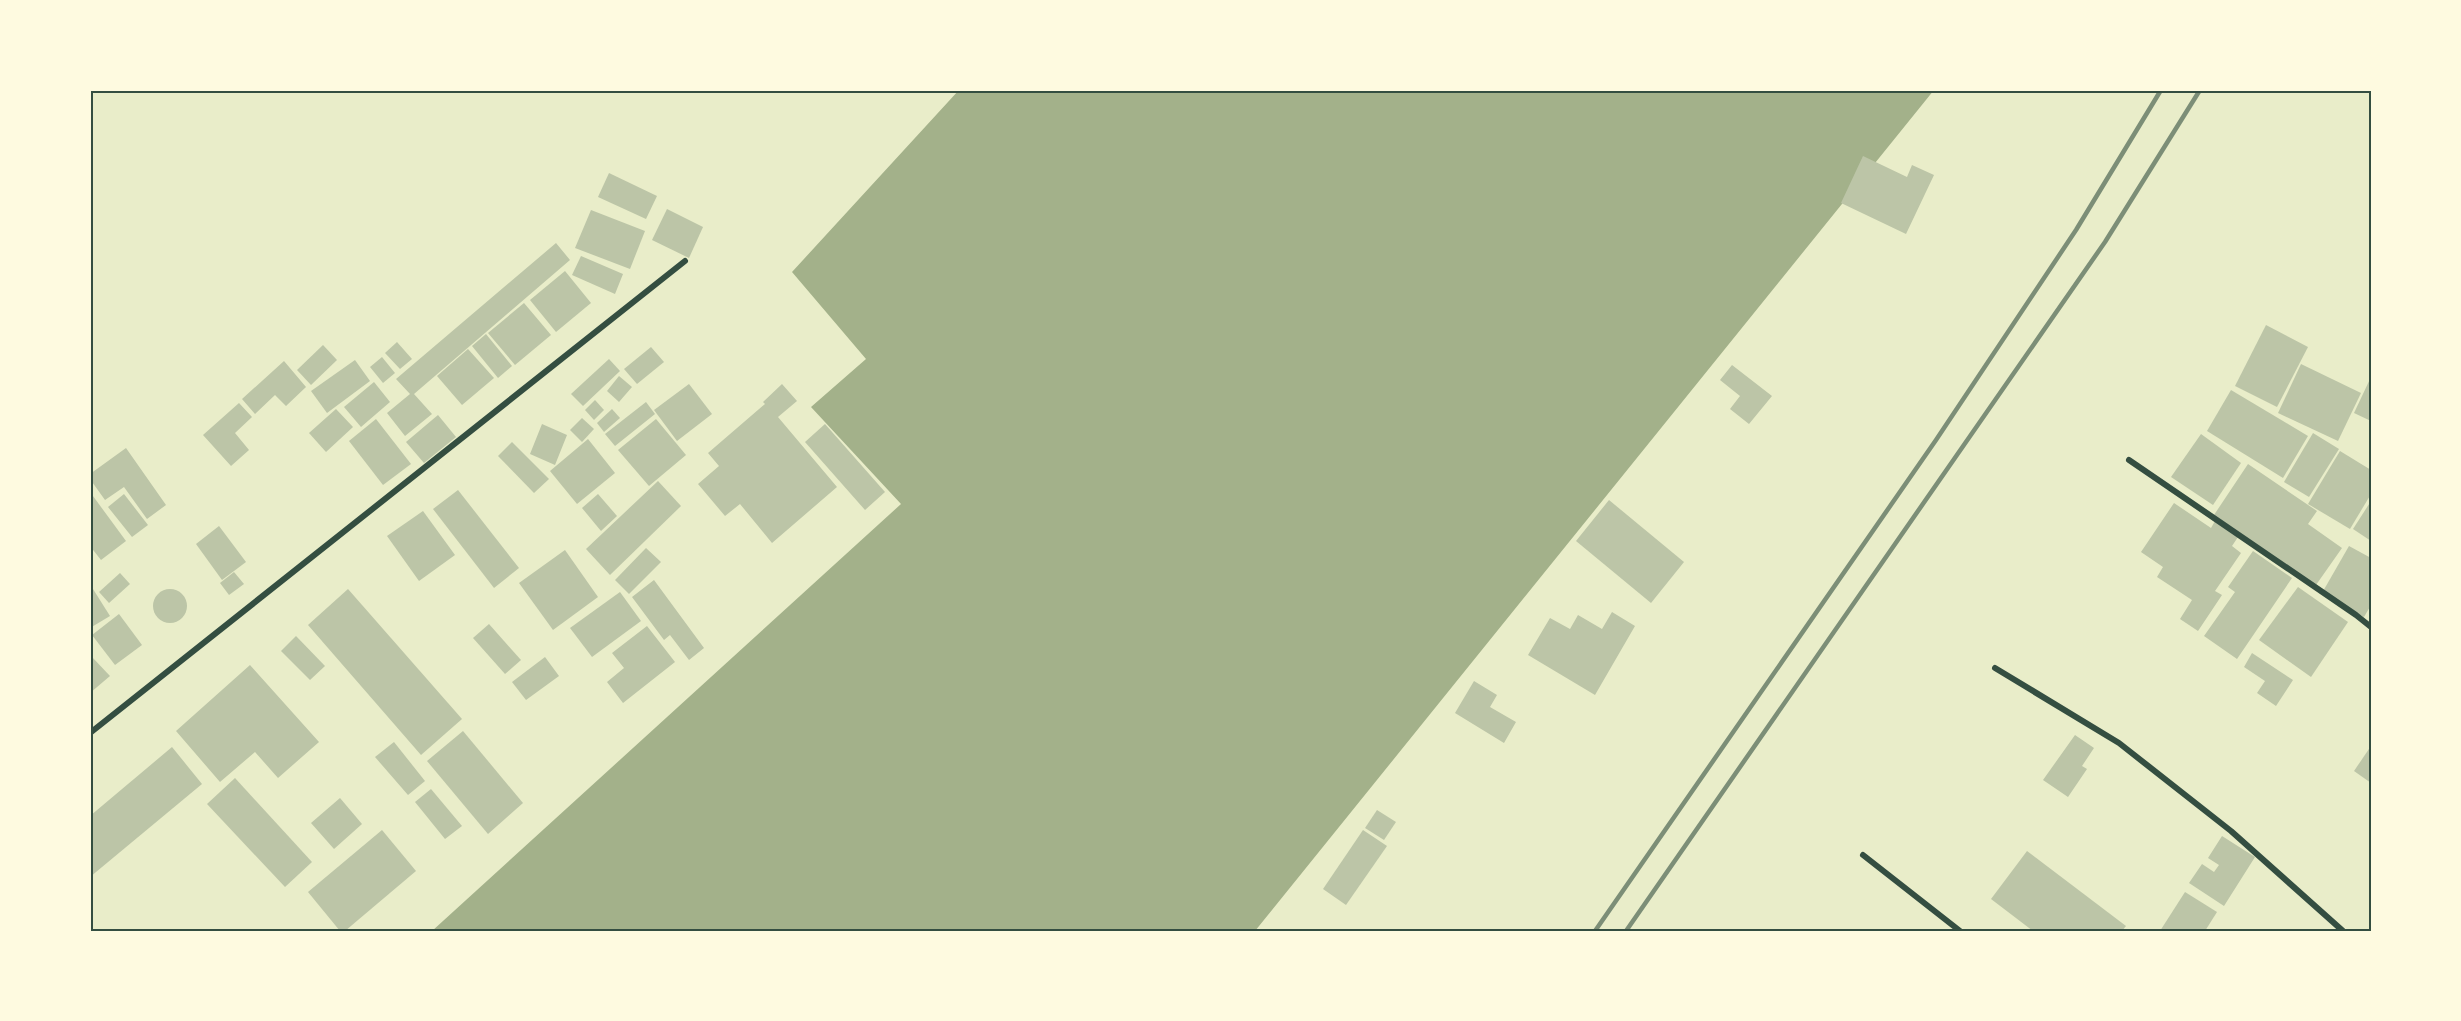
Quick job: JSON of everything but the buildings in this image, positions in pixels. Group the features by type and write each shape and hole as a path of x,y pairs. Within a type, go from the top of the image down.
{"street":[{"path":"90,733 685,261"},
{"path":"2129,460 2371,627"},
{"path":"1995,668 2119,743 2231,831 2343,931"},
{"path":"1863,855 1960,931"}],"shaded area":[{"path":"959,90 1934,90 1255,931 432,931 901,504 811,407 866,359 792,272"}],"railway":[{"path":"1595,931 1936,440 2076,230 2161,90"},
{"path":"1626,931 2105,242 2200,90"}]}
